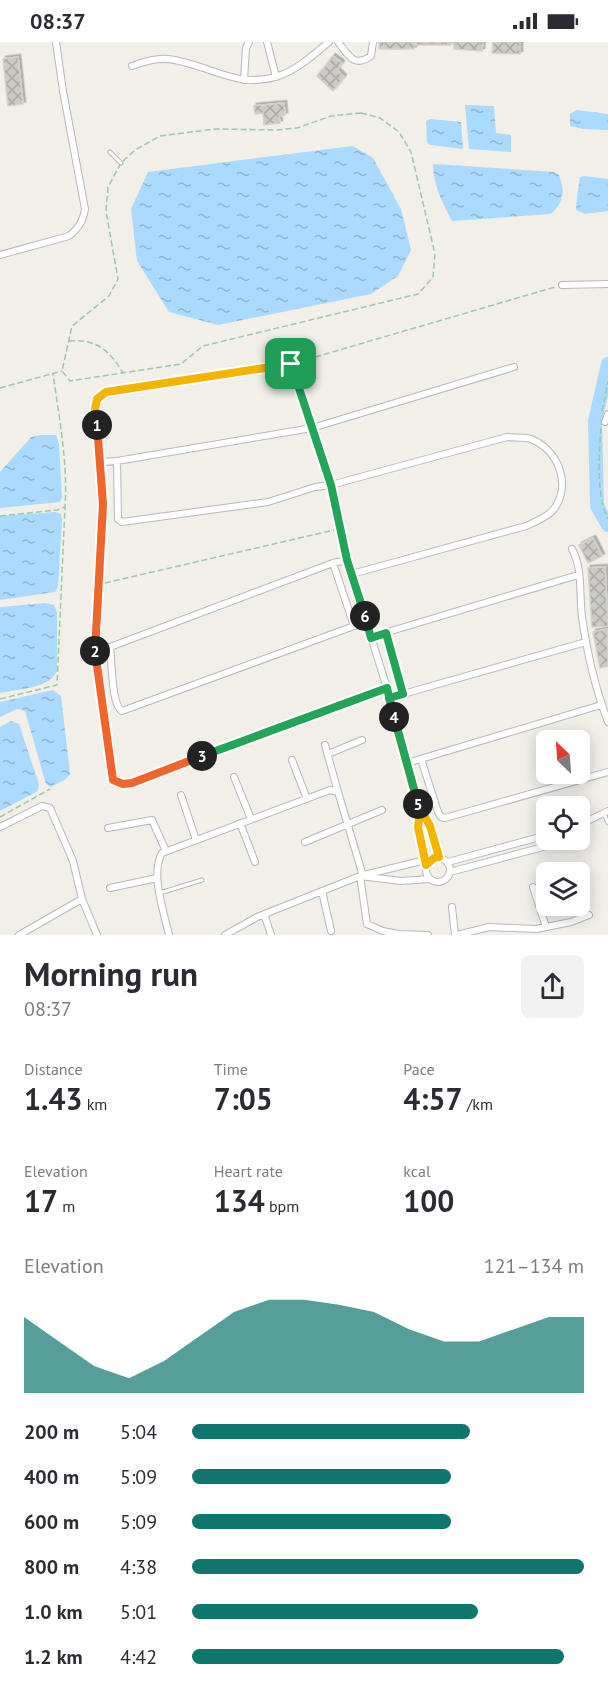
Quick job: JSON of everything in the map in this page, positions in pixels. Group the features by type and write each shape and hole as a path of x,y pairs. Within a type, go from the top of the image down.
{"street":[{"path":"0,255 69,236 83,221 85,208 56,42"},
{"path":"244,80 246,48 249,42"},
{"path":"267,42 276,77"},
{"path":"132,66 148,61 168,59 234,79 258,81 276,77 296,68 328,42"},
{"path":"338,42 350,57 363,61 371,56 373,42"},
{"path":"562,285 608,284"},
{"path":"387,688 132,783 116,783 111,774 95,650 103,504 95,409 100,395 291,364 331,485 347,560 387,688 420,811 430,826 439,857"},
{"path":"101,462 312,428 514,367"},
{"path":"603,422 605,412"},
{"path":"117,461 118,519 122,522 268,502 507,438 528,438 543,445 555,458 561,473 561,491 554,510 540,520 526,526 352,574"},
{"path":"572,549 579,563 578,575 586,642 608,722"},
{"path":"95,650 333,563 347,560"},
{"path":"333,563 354,626"},
{"path":"371,638 578,575"},
{"path":"110,646 117,706 123,711 354,626 367,624"},
{"path":"386,633 403,694"},
{"path":"389,698 586,642"},
{"path":"406,763 602,705"},
{"path":"328,754 362,740"},
{"path":"325,745 361,876 367,924 398,934 428,935"},
{"path":"421,759 438,812 441,817 445,818 608,772"},
{"path":"292,760 307,799"},
{"path":"234,777 251,819"},
{"path":"169,935 158,878 158,861 162,853 330,790 338,792"},
{"path":"181,795 196,840"},
{"path":"0,827 42,806 48,806 74,861 82,899 98,935"},
{"path":"305,842 382,810"},
{"path":"420,811 418,827 426,863 425,870 429,879"},
{"path":"590,820 606,813"},
{"path":"108,828 152,820 166,851"},
{"path":"240,823 255,862"},
{"path":"225,935 264,914 361,876 426,863 439,857 448,862 536,838"},
{"path":"361,876 401,881 429,879 439,882 444,881 450,872 536,849"},
{"path":"448,862 450,872"},
{"path":"110,888 158,878"},
{"path":"533,887 546,927"},
{"path":"322,891 331,931"},
{"path":"20,935 82,899"},
{"path":"452,907 455,935 489,927 536,929 571,922 586,916"},
{"path":"264,914 272,935"}],"lane":[{"path":"110,152 121,163"},
{"path":"606,813 608,823"},
{"path":"160,893 202,880"}],"path":[{"path":"361,113 380,118 399,132 411,152 435,254 433,278 418,294 203,346 181,364 70,381 62,372 72,326 109,296 118,279 106,212 108,188 121,163 135,150 160,136 215,129 297,128 331,116 361,113"},
{"path":"291,364 562,285"},
{"path":"69,341 86,340 99,346 115,360 123,373"},
{"path":"0,388 62,372"},
{"path":"0,699 57,685 66,491 53,374"},
{"path":"605,412 608,382"},
{"path":"603,422 600,479 603,509 608,519"},
{"path":"0,516 57,510 65,507"},
{"path":"98,585 341,528"},
{"path":"0,817 50,789"}],"water":[{"path":"465,105 494,106 496,133 511,135 511,152 469,149"},
{"path":"577,110 608,114 608,130 570,126 570,114"},
{"path":"430,119 461,122 463,149 427,143 426,121"},
{"path":"353,146 373,158 401,209 411,250 398,276 371,294 218,325 169,312 137,261 131,209 148,172"},
{"path":"433,164 554,172 559,175 562,186 561,201 551,214 452,221 439,193"},
{"path":"580,177 608,179 608,211 585,214 576,210"},
{"path":"56,435 59,444 62,497 60,502 0,508 0,472 31,437"},
{"path":"55,512 61,514 62,520 58,587 55,592 0,600 0,516"},
{"path":"46,603 54,605 57,612 57,671 53,677 40,685 0,693 0,607"},
{"path":"53,690 61,696 70,774 66,779 51,787 46,784 25,711 17,709 0,717 0,702"},
{"path":"11,721 19,724 39,784 38,791 0,811 0,727"}],"building":[{"path":"379,42 414,42 414,49 379,49"},
{"path":"416,42 451,42 451,45 416,45"},
{"path":"454,42 483,42 482,51 454,49"},
{"path":"493,42 520,42 520,54 492,53"},
{"path":"333,56 342,63 337,70 344,77 333,91 317,76"},
{"path":"18,57 23,104 8,106 3,59"},
{"path":"284,103 285,115 279,116 280,123 264,125 263,113 255,114 254,106"},
{"path":"593,538 602,556 588,563 579,545"},
{"path":"605,567 608,626 592,627 588,568"},
{"path":"607,629 608,666 600,668 593,632"}],"waterway":[{"path":"608,364 595,421 597,506 608,525"}],"route":[{"path":"291,364 106,392 97,399 95,409 103,504 95,650 111,774 116,783 132,783 387,688 406,763 420,811 418,827 426,865 429,860 439,857 430,826 420,811 406,763 389,698 403,694 386,633 371,638 347,560 331,485 291,364"}]}
